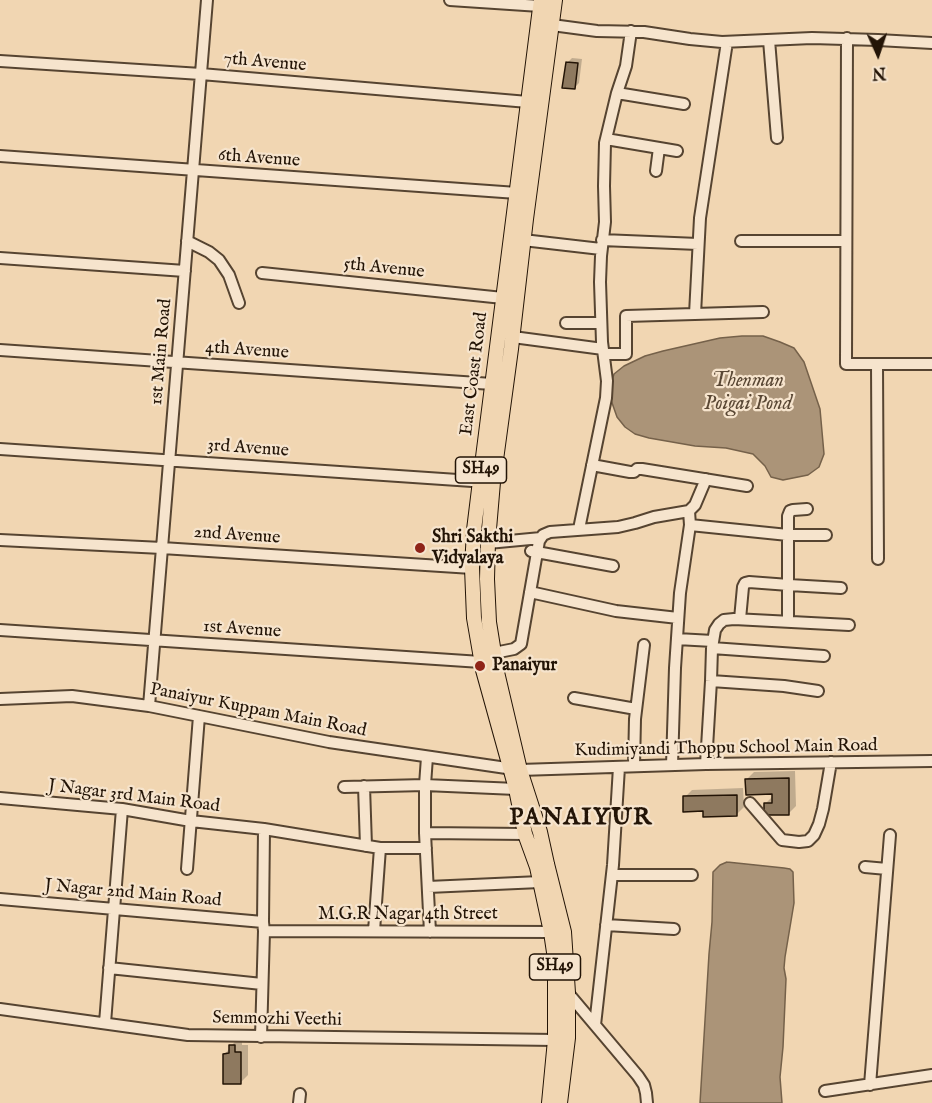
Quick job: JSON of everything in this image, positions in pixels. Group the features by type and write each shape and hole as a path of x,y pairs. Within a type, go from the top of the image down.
{"main road":[{"name":"East Coast Road","path":"549,1103 555,1040 555,959 537,867 525,834 516,789 515,770 494,654 487,601 487,482 492,384 503,298 520,218 555,0"},
{"name":"East Coast Road","path":"541,3 517,193 524,240 513,337 487,482 474,530 472,568 474,618 481,662 515,770 540,832 564,932 568,1038 560,1103"}],"street":[{"name":"1st Main Road","path":"149,706 207,0"},
{"path":"450,0 541,3"},
{"path":"552,25 597,31 631,31 705,41 812,38 932,43"},
{"path":"579,529 606,398 607,374 603,352 602,323 602,244 606,140 626,66 631,31"},
{"path":"847,39 846,364 932,363"},
{"path":"769,40 777,138"},
{"path":"694,314 700,218 727,42"},
{"name":"7th Avenue","path":"0,61 201,74 528,102"},
{"path":"617,93 684,104"},
{"path":"606,140 677,151"},
{"path":"656,171 659,148"},
{"name":"6th Avenue","path":"0,156 517,193"},
{"path":"524,240 602,244 698,244"},
{"path":"187,241 219,260 229,275 239,303"},
{"path":"741,242 846,241"},
{"path":"0,258 185,271"},
{"name":"5th Avenue","path":"262,273 503,298"},
{"path":"513,337 626,354 626,316 763,312"},
{"path":"566,323 602,323"},
{"name":"4th Avenue","path":"0,350 492,384"},
{"path":"877,364 878,559"},
{"name":"3rd Avenue","path":"0,449 487,482"},
{"path":"592,465 630,472 640,469 747,486"},
{"path":"494,654 514,649 521,644 534,551 543,535 550,532 626,525 689,511 695,505 706,479"},
{"path":"788,621 789,513 793,510 807,509"},
{"path":"672,765 678,618 690,525 689,511"},
{"path":"690,525 788,535 826,535"},
{"path":"488,543 541,538"},
{"name":"2nd Avenue","path":"0,540 472,568"},
{"path":"534,551 613,566"},
{"path":"740,619 745,583 754,581 841,588"},
{"path":"530,592 624,613 678,618"},
{"path":"706,764 713,644 715,630 719,624 724,620 740,619 849,625"},
{"name":"1st Avenue","path":"0,630 481,662"},
{"path":"677,639 824,656"},
{"path":"634,766 636,709 644,645"},
{"path":"711,681 818,691"},
{"name":"Panaiyur Kuppam Main Road","path":"0,699 72,696 149,706 329,742 515,770"},
{"path":"574,699 636,709"},
{"path":"187,869 199,716"},
{"path":"427,757 424,785 430,932"},
{"name":"Kudimiyandi Thoppu School Main Road","path":"515,770 706,764 932,761"},
{"path":"750,802 782,840 799,842 808,840 814,835 819,824 831,762"},
{"path":"595,1025 612,874 619,767"},
{"path":"344,787 424,785 516,789"},
{"path":"364,786 366,846"},
{"name":"J Nagar 3rd Main Road","path":"0,798 122,809 191,821 264,828 380,848 426,848"},
{"path":"105,1023 122,809"},
{"path":"261,1037 264,828"},
{"path":"425,833 525,834"},
{"path":"870,1085 890,835"},
{"path":"374,932 380,848"},
{"path":"865,867 887,869"},
{"path":"612,874 692,875"},
{"path":"428,887 540,882"},
{"name":"J Nagar 2nd Main Road","path":"0,899 114,909 263,927"},
{"path":"606,925 674,929"},
{"name":"M.G.R Nagar 4th Street","path":"263,927 374,932 551,933"},
{"path":"109,968 262,984"},
{"path":"568,993 638,1076 644,1085 647,1103"},
{"name":"Semmozhi Veethi","path":"0,1008 188,1035 555,1040"},
{"path":"825,1092 932,1075"}],"water":[{"name":"Thenman Poigai Pond","path":"763,336 780,342 794,348 804,362 820,409 824,454 819,467 808,475 783,480 771,477 765,466 753,454 726,448 695,446 649,438 635,434 617,417 611,400 610,387 614,374 624,366 663,351 720,338"},
{"path":"727,862 784,868 793,872 794,903 784,968 786,979 780,1077 782,1103 700,1103 712,922 713,872"}],"building":[{"path":"566,62 578,63 575,89 562,88"},
{"path":"789,778 789,815 764,815 764,803 772,803 772,794 746,795 745,779"},
{"path":"737,795 737,816 703,817 703,811 683,812 683,796"},
{"path":"229,1045 235,1045 235,1052 241,1052 241,1084 223,1084 223,1054 229,1053"}],"place":[{"name":"Shri Sakthi Vidyalaya","path":"420,548"},
{"name":"Panaiyur","path":"480,666"}],"district":[{"name":"PANAIYUR","path":"581,819"}]}
